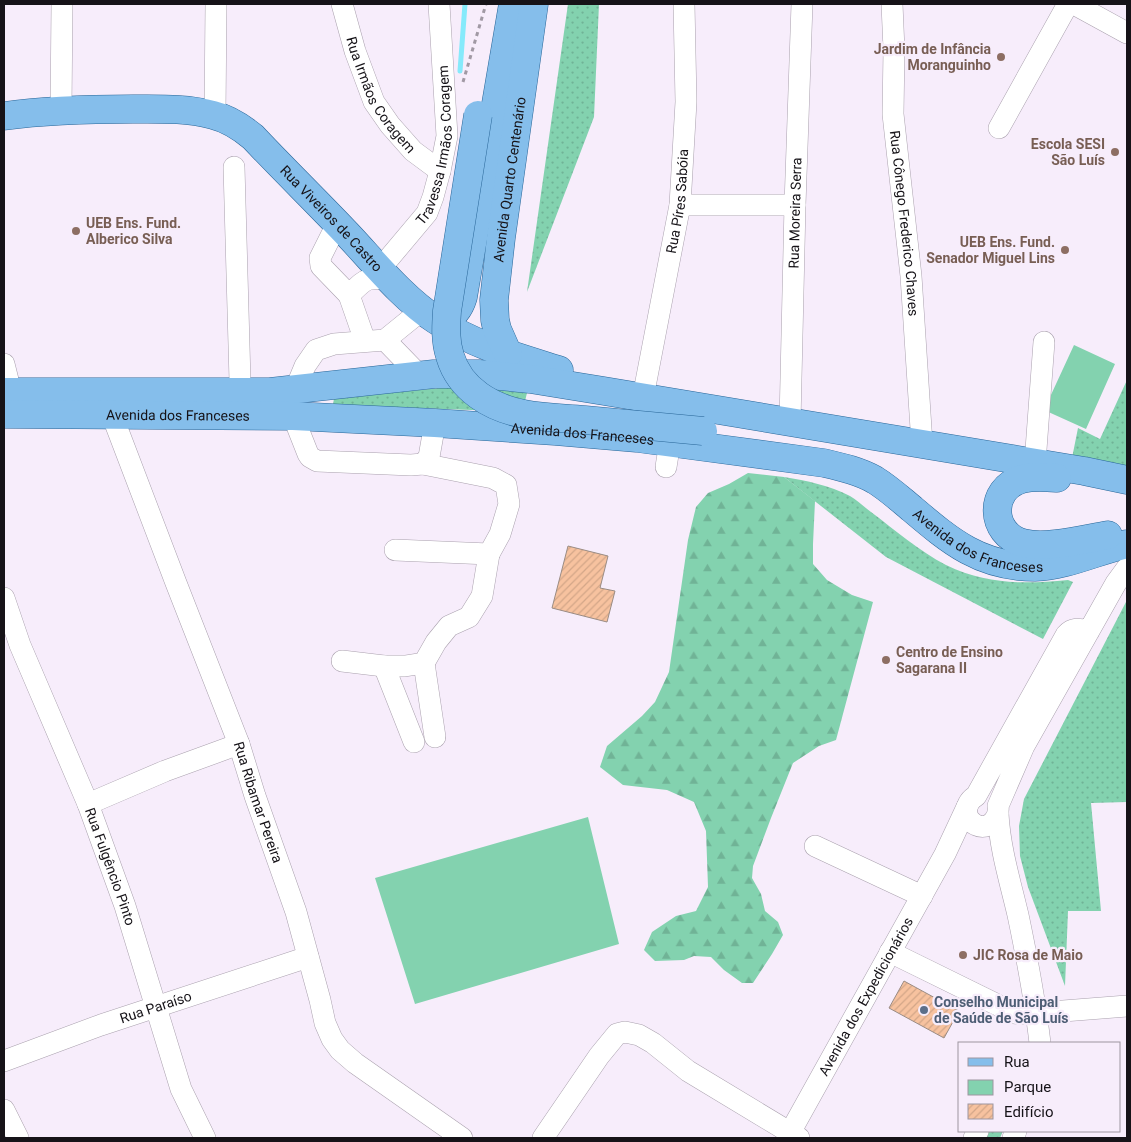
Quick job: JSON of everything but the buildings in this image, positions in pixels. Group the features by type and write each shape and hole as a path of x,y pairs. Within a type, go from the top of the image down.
{"main road":[{"path":"523,5 478,115 448,304 446,328 450,356 460,377 469,388 486,400 525,414 703,431 774,440 846,452 874,460 895,471 911,483 946,529 970,553"},
{"name":"Avenida Quarto Centenário","path":"429,316 448,318 458,309 463,297 523,5"},
{"name":"Avenida Quarto Centenário","path":"508,354 497,329 494,300 523,5"},
{"name":"Rua Viveiros de Castro","path":"4,116 61,110 172,109 214,115 234,123 253,137 385,275 429,316 462,336 508,354 643,397"},
{"name":"Avenida dos Franceses","path":"6,399 112,415 294,403 419,375 455,373 500,376 539,380 643,397 1127,480"},
{"name":"Avenida dos Franceses","path":"6,399 241,393 294,403 435,423 637,438 668,454 824,463 840,466 874,479 889,489 959,547 980,557 1003,564 1036,567 1066,563 1127,544"},
{"path":"1127,490 1060,478 1022,479 1013,482 1006,488 1001,495 997,512 998,522 1010,537 1016,541 1032,545 1127,534"}],"street":[{"path":"61,110 62,4"},
{"path":"214,115 216,4"},
{"name":"Rua Irmãos Coragem","path":"342,4 355,51 374,102 390,125 413,151 440,171"},
{"name":"Travessa Irmãos Coragem","path":"385,275 427,213 440,171 447,136 439,4"},
{"name":"Rua Píres Sabóia","path":"643,397 680,205 686,102 684,4"},
{"name":"Rua Moreira Serra","path":"790,422 794,205 802,4"},
{"name":"Rua Cônego Frederico Chaves","path":"892,4 894,50 893,114 911,276 922,444"},
{"path":"999,128 1068,4"},
{"path":"1074,4 1127,33"},
{"path":"234,167 241,393"},
{"path":"680,205 794,205"},
{"path":"337,224 320,258 321,266 349,296 375,341 419,375"},
{"path":"349,296 365,280 385,275"},
{"path":"429,316 375,341 334,344 316,350 305,366 294,403 308,454 313,460 423,464 493,478 506,485 510,504 500,534 489,554 482,596 469,617 449,626 436,642 424,663 435,737"},
{"path":"1035,463 1044,342"},
{"path":"4,364 6,399"},
{"name":"Rua Ribamar Pereira","path":"112,415 239,744 296,912 325,1023 332,1039 340,1050 355,1063 462,1138"},
{"path":"423,464 429,457 435,423"},
{"path":"395,550 489,554"},
{"path":"973,813 985,826 994,821 1024,746 1116,583 1127,568"},
{"name":"Rua Fulgêncio Pinto","path":"4,598 20,645 88,804 125,906 181,1089 205,1138"},
{"name":"Avenida dos Expedicionários","path":"792,1137 890,952 945,854 973,813 1066,635 1070,630 1089,630"},
{"path":"342,661 384,666 405,666 424,663"},
{"path":"384,666 414,742"},
{"path":"88,804 164,771 239,744"},
{"path":"1017,914 973,813 981,794 987,795 995,801 998,810 1002,850 1017,914 1040,1042"},
{"path":"815,846 922,896"},
{"path":"890,952 1014,1013 1025,1014 1127,1006"},
{"name":"Rua Paraíso","path":"4,1061 102,1025 308,958"},
{"path":"1024,1042 1036,1013"},
{"path":"543,1138 599,1056 617,1034 625,1032 639,1035 652,1043 688,1071 792,1137"},
{"path":"4,1110 18,1138"}],"path":[{"path":"461,88 486,4"}],"green space":[{"path":"568,4 599,4 594,117 527,292"},
{"path":"1074,345 1115,364 1086,429 1044,410"},
{"path":"1127,380 1127,466 1072,458 1078,428 1100,439"},
{"path":"451,387 504,389 527,393 524,405 499,411 333,405 334,398"},
{"path":"748,473 784,477 815,501 813,564 827,580 852,595 873,602 836,740 819,746 793,763 753,866 752,878 761,894 765,911 778,922 783,935 753,983 742,983 724,970 711,957 694,956 684,960 655,961 644,950 652,932 676,916 696,911 708,887 706,831 694,802 667,790 623,785 600,767 607,746 642,716 655,702 669,672 688,540 696,507 708,493"},
{"path":"784,477 826,486 850,496 907,540 946,565 961,572 1006,582 1068,580 1073,582 1043,639 886,557"},
{"path":"1127,600 1127,802 1091,803 1101,911 1068,911 1065,986 1028,887 1020,856 1019,826 1024,799"},
{"path":"588,817 619,944 415,1004 375,878"},
{"path":"985,1132 1003,1132 1000,1138 982,1138"}],"waterway":[{"path":"460,71 465,4"}],"place":[{"name":"Jardim de Infância Moranguinho","path":"1001,57"},
{"name":"Escola SESI São Luís","path":"1115,152"},
{"name":"UEB Ens. Fund. Alberico Silva","path":"76,231"},
{"name":"UEB Ens. Fund. Senador Miguel Lins","path":"1065,250"},
{"name":"Centro de Ensino Sagarana II","path":"886,660"},
{"name":"JIC Rosa de Maio","path":"963,955"},
{"name":"Conselho Municipal de Saúde de São Luís","path":"924,1010"}]}
